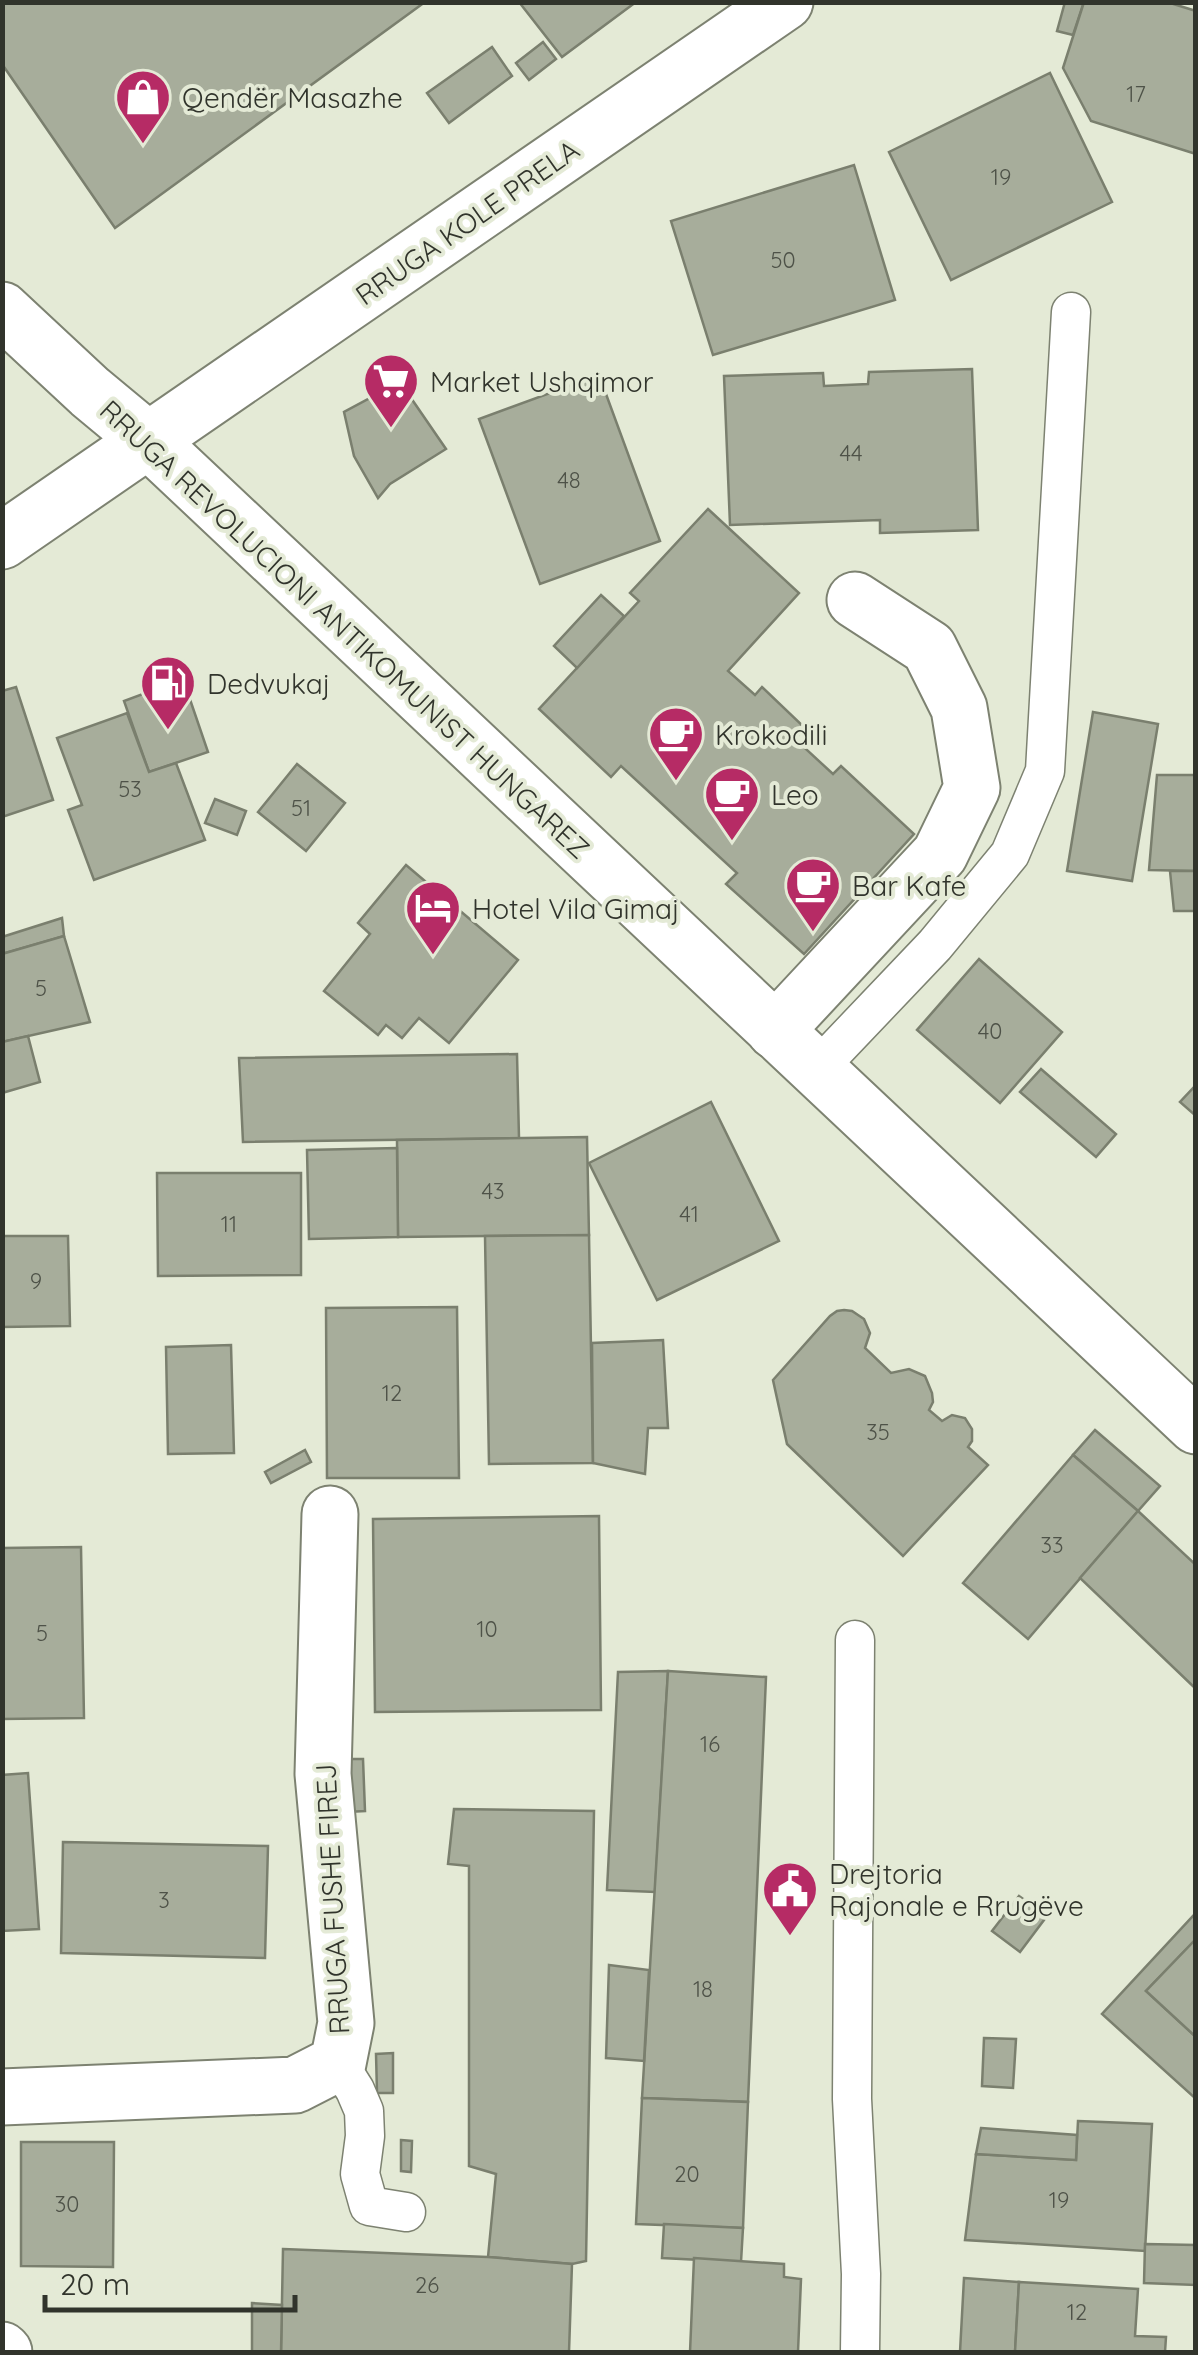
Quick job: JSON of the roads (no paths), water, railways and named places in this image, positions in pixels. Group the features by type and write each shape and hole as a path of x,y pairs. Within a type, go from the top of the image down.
{"street":[{"name":"RRUGA KOLE PRELA","path":"2,541 785,2"},
{"name":"RRUGA REVOLUCIONI ANTIKOMUNIST HUNGAREZ","path":"2,310 148,441 1196,1426"},
{"path":"775,1031 940,854 972,788 960,708 930,648 855,600"},
{"name":"RRUGA FUSHE FIREJ","path":"2,2096 296,2086 338,2062 346,2023 323,1774 330,1514"}],"lane":[{"path":"816,1070 935,945 1010,854 1045,771 1071,312"},
{"path":"856,1640 852,2099 861,2274 860,2352"},
{"path":"338,2062 364,2111 360,2174 369,2206 406,2212"}],"place":[{"name":"Qendër Masazhe","path":"143,146"},
{"name":"Market Ushqimor","path":"391,430"},
{"name":"Dedvukaj","path":"168,732"},
{"name":"Krokodili","path":"676,783"},
{"name":"Leo","path":"732,843"},
{"name":"Bar Kafe","path":"813,934"},
{"name":"Hotel Vila Gimaj","path":"433,957"},
{"name":"Drejtoria Rajonale e Rrugëve","path":"790,1938"}]}
